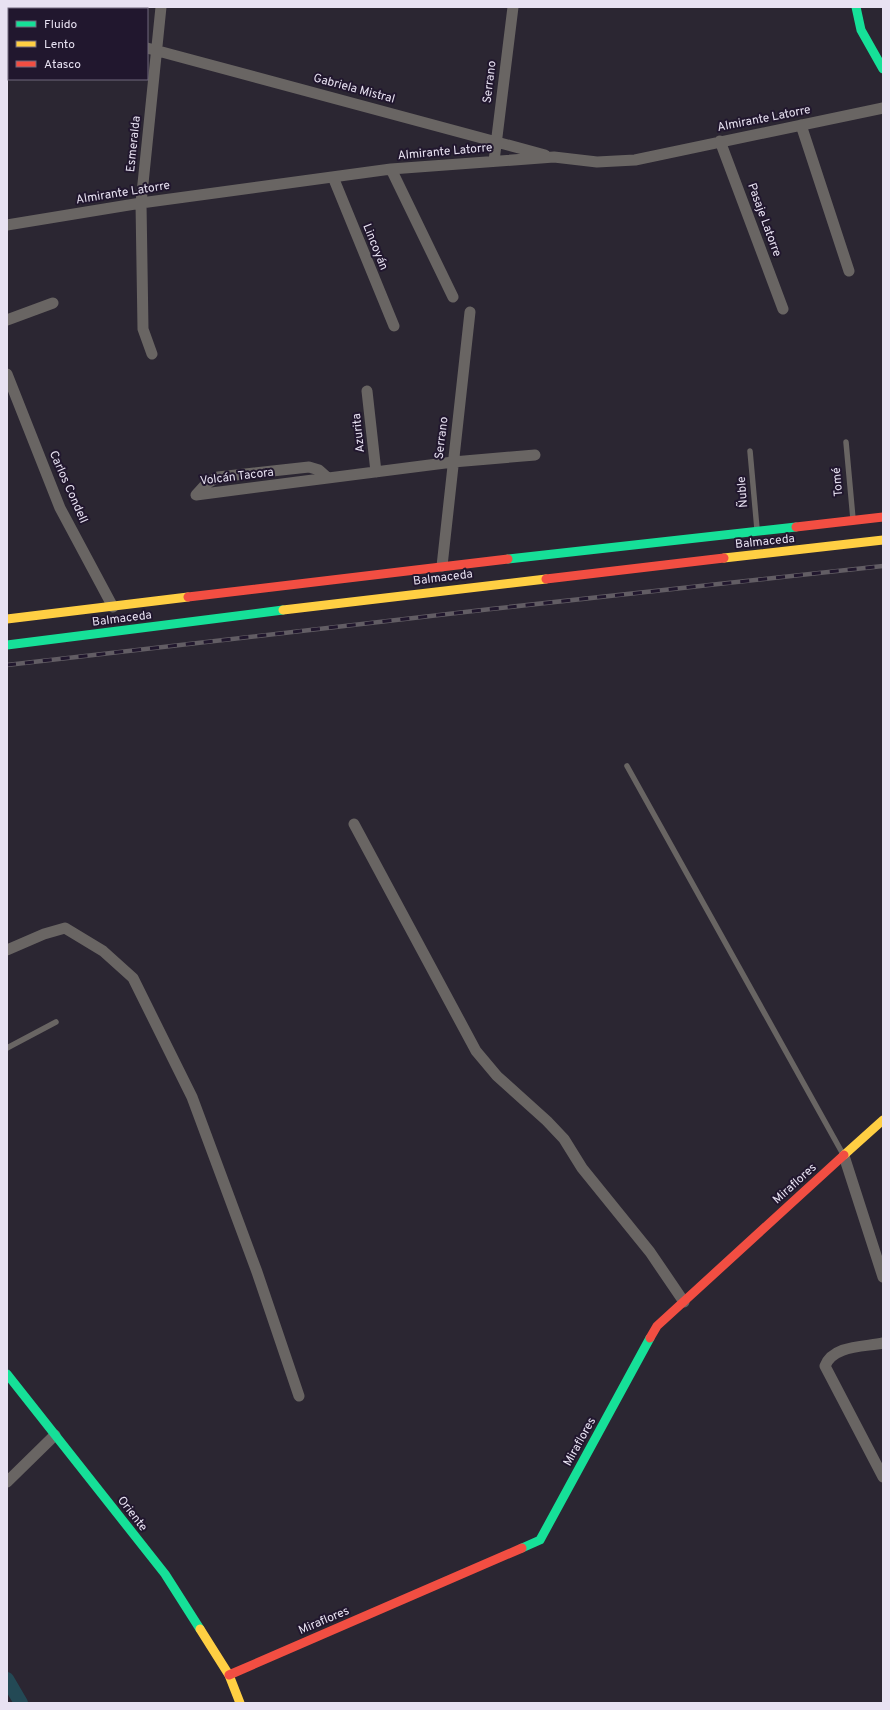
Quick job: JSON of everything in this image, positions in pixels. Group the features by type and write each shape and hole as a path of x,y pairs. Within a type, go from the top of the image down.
{"main road":[{"path":"856,7 861,30 883,70"},
{"name":"Balmaceda","path":"7,619 442,566 883,517"},
{"name":"Balmaceda","path":"7,645 439,591 883,540"},
{"name":"Miraflores","path":"229,1675 540,1540 656,1326 883,1120"},
{"name":"Oriente","path":"7,1374 165,1574 229,1675 240,1703"}],"street":[{"name":"Esmeralda","path":"152,354 143,329 140,203 152,49 161,7"},
{"name":"Serrano","path":"494,160 513,7"},
{"name":"Gabriela Mistral","path":"152,49 496,140 554,157"},
{"name":"Almirante Latorre","path":"7,225 140,203 391,169 494,160 554,157 597,162 635,160 883,108"},
{"path":"801,125 849,271"},
{"name":"Pasaje Latorre","path":"720,141 783,309"},
{"path":"391,169 453,297"},
{"name":"Lincoyán","path":"333,177 394,326"},
{"path":"7,320 53,303"},
{"name":"Serrano","path":"442,566 452,462 470,312"},
{"name":"Carlos Condell","path":"8,380 60,508 113,607"},
{"name":"Azurita","path":"367,391 376,472"},
{"name":"Volcán Tacora","path":"328,478 319,470 309,467 218,477 206,484 196,495 376,472 452,462 534,455"},
{"path":"354,824 476,1052 497,1076 547,1120 564,1139 582,1168 650,1252 684,1302"},
{"path":"7,950 44,934 65,928 103,951 133,978 192,1097 257,1272 299,1396"},
{"path":"844,1156 883,1277"},
{"path":"883,1343 837,1352 828,1359 825,1366 883,1477"},
{"path":"7,1482 55,1435"}],"lane":[{"name":"Tomé","path":"846,442 853,520"},
{"name":"Ñuble","path":"750,451 757,531"},
{"path":"627,766 844,1156"},
{"path":"7,1048 56,1022"}],"waterway":[{"path":"7,1679 21,1703"}],"railway":[{"path":"7,665 491,609 883,566"}],"traffic: fast":[{"path":"856,7 861,30 883,69"},
{"path":"508,559 796,527"},
{"path":"7,645 283,610"},
{"path":"522,1548 540,1540 650,1338"},
{"path":"7,1374 165,1574 200,1629"}],"traffic: slow":[{"path":"724,558 883,540"},
{"path":"283,610 546,579"},
{"path":"7,619 188,597"},
{"path":"844,1155 883,1120"},
{"path":"200,1629 229,1675 240,1703"}],"traffic: jam":[{"path":"796,527 883,517"},
{"path":"546,579 724,558"},
{"path":"188,597 508,559"},
{"path":"650,1338 657,1326 844,1155"},
{"path":"229,1675 522,1548"}]}
